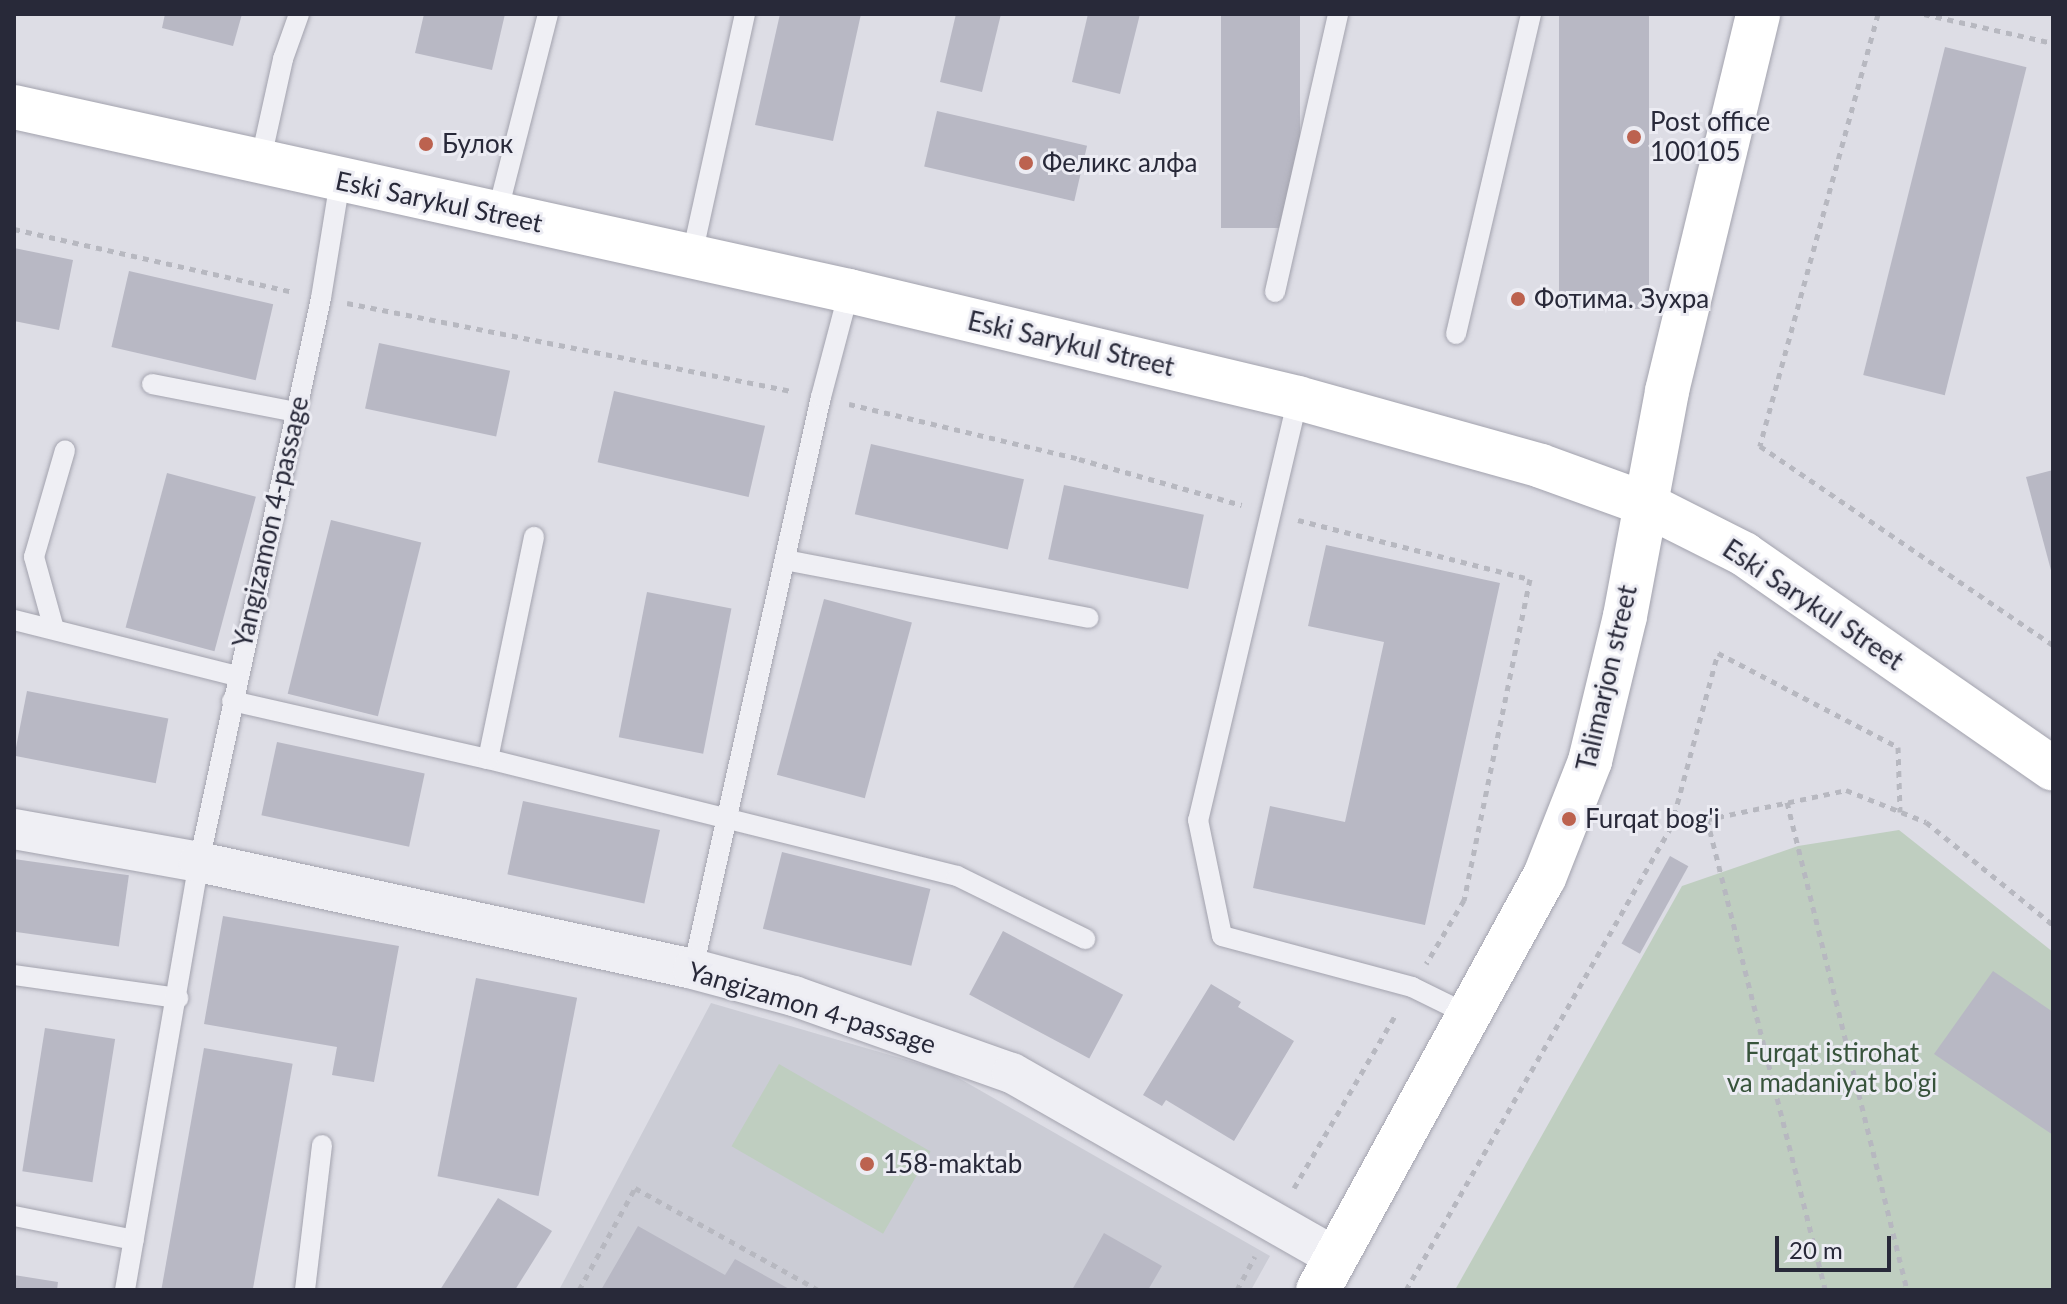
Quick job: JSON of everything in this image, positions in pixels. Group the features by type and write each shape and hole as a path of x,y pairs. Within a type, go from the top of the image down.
{"street":[{"name":"Talimarjon street","path":"1327,1274 1544,878 1590,761 1625,616 1643,503 1758,14"},
{"name":"Eski Sarykul Street","path":"14,107 849,291 1298,398 1515,458 1643,503 1744,554 2053,769"},
{"name":"Yangizamon 4-passage","path":"14,829 199,862 693,969 794,996 1012,1073 1327,1274"}],"lane":[{"path":"260,163 283,59 299,14"},
{"path":"497,214 548,14"},
{"path":"692,255 745,14"},
{"path":"1275,292 1338,14"},
{"path":"1456,334 1531,14"},
{"name":"Yangizamon 4-passage","path":"125,1290 178,998 199,862 296,412 340,181"},
{"path":"693,969 725,819 849,291"},
{"path":"152,384 296,412"},
{"path":"1298,398 1198,820 1222,936 1412,987 1469,1015"},
{"path":"54,629 34,557 65,450"},
{"path":"488,759 534,537"},
{"path":"785,560 1089,618"},
{"path":"14,620 237,676"},
{"path":"232,701 488,759 957,876 1085,939"},
{"path":"14,975 178,998"},
{"path":"305,1290 322,1145"},
{"path":"14,1216 134,1240"}],"path":[{"path":"1878,14 1760,446 2053,645"},
{"path":"1924,14 2053,43"},
{"path":"1406,1290 1671,827 1718,653 1898,747 1900,812"},
{"path":"1671,827 1846,790 1926,822 2053,925"},
{"path":"1787,802 1907,1290"},
{"path":"1707,819 1825,1290"},
{"path":"579,1290 635,1188 818,1290"}],"shaded area":[{"name":"158-maktab","path":"711,1003 948,1072 1270,1256 1251,1290 559,1290"}],"green space":[{"name":"Furqat istirohat va madaniyat bo'gi","path":"1899,830 2053,952 2053,1290 1455,1290 1682,886 1798,846"},
{"path":"779,1064 931,1152 883,1234 732,1146"}],"building":[{"path":"165,14 242,14 233,46 162,28"},
{"path":"424,14 505,14 492,70 415,53"},
{"path":"780,14 861,14 833,141 755,125"},
{"path":"956,14 1001,14 982,92 940,82"},
{"path":"1088,14 1140,14 1120,94 1072,82"},
{"path":"1221,14 1300,14 1300,228 1221,228"},
{"path":"1559,14 1649,14 1649,309 1559,309"},
{"path":"1945,47 2027,67 1945,395 1863,375"},
{"path":"937,111 1087,146 1074,201 924,167"},
{"path":"14,248 73,260 59,330 14,321"},
{"path":"129,271 273,304 256,380 111,347"},
{"path":"379,343 510,371 496,436 365,409"},
{"path":"614,391 765,426 749,497 598,462"},
{"path":"871,444 1024,479 1008,549 855,514"},
{"path":"2053,470 2053,574 2052,574 2026,477"},
{"path":"167,473 256,497 214,651 126,628"},
{"path":"1064,485 1204,515 1188,589 1048,559"},
{"path":"331,520 421,542 378,716 288,694"},
{"path":"1326,545 1500,583 1425,925 1253,888 1270,806 1345,822 1384,642 1308,626"},
{"path":"647,592 731,608 703,754 619,737"},
{"path":"824,599 912,623 865,798 777,775"},
{"path":"27,691 168,718 156,783 14,756"},
{"path":"277,742 425,773 409,847 261,815"},
{"path":"523,801 660,830 644,903 507,874"},
{"path":"782,852 930,889 911,966 763,929"},
{"path":"1670,856 1688,866 1640,954 1622,943"},
{"path":"14,859 129,875 119,946 14,932"},
{"path":"223,916 399,946 374,1082 332,1075 337,1047 204,1024"},
{"path":"1003,931 1123,995 1089,1058 969,995"},
{"path":"1993,971 2053,1012 2053,1135 1934,1054"},
{"path":"476,978 577,998 539,1196 437,1176"},
{"path":"1211,984 1241,1002 1238,1007 1294,1041 1234,1141 1166,1100 1162,1106 1143,1095"},
{"path":"45,1028 115,1039 92,1182 22,1171"},
{"path":"204,1048 293,1064 253,1290 161,1289"},
{"path":"498,1198 552,1231 515,1290 440,1290"},
{"path":"638,1226 725,1275 735,1259 791,1290 601,1290"},
{"path":"1104,1233 1162,1266 1148,1290 1072,1290"},
{"path":"14,1275 58,1282 57,1290 14,1290"}],"place":[{"name":"Post office 100105","path":"1634,137"},
{"name":"Булок","path":"426,144"},
{"name":"Феликс алфа","path":"1026,163"},
{"name":"Фотима. Зухра","path":"1518,299"},
{"name":"Furqat bog'i","path":"1569,819"},
{"name":"158-maktab","path":"867,1164"}]}
